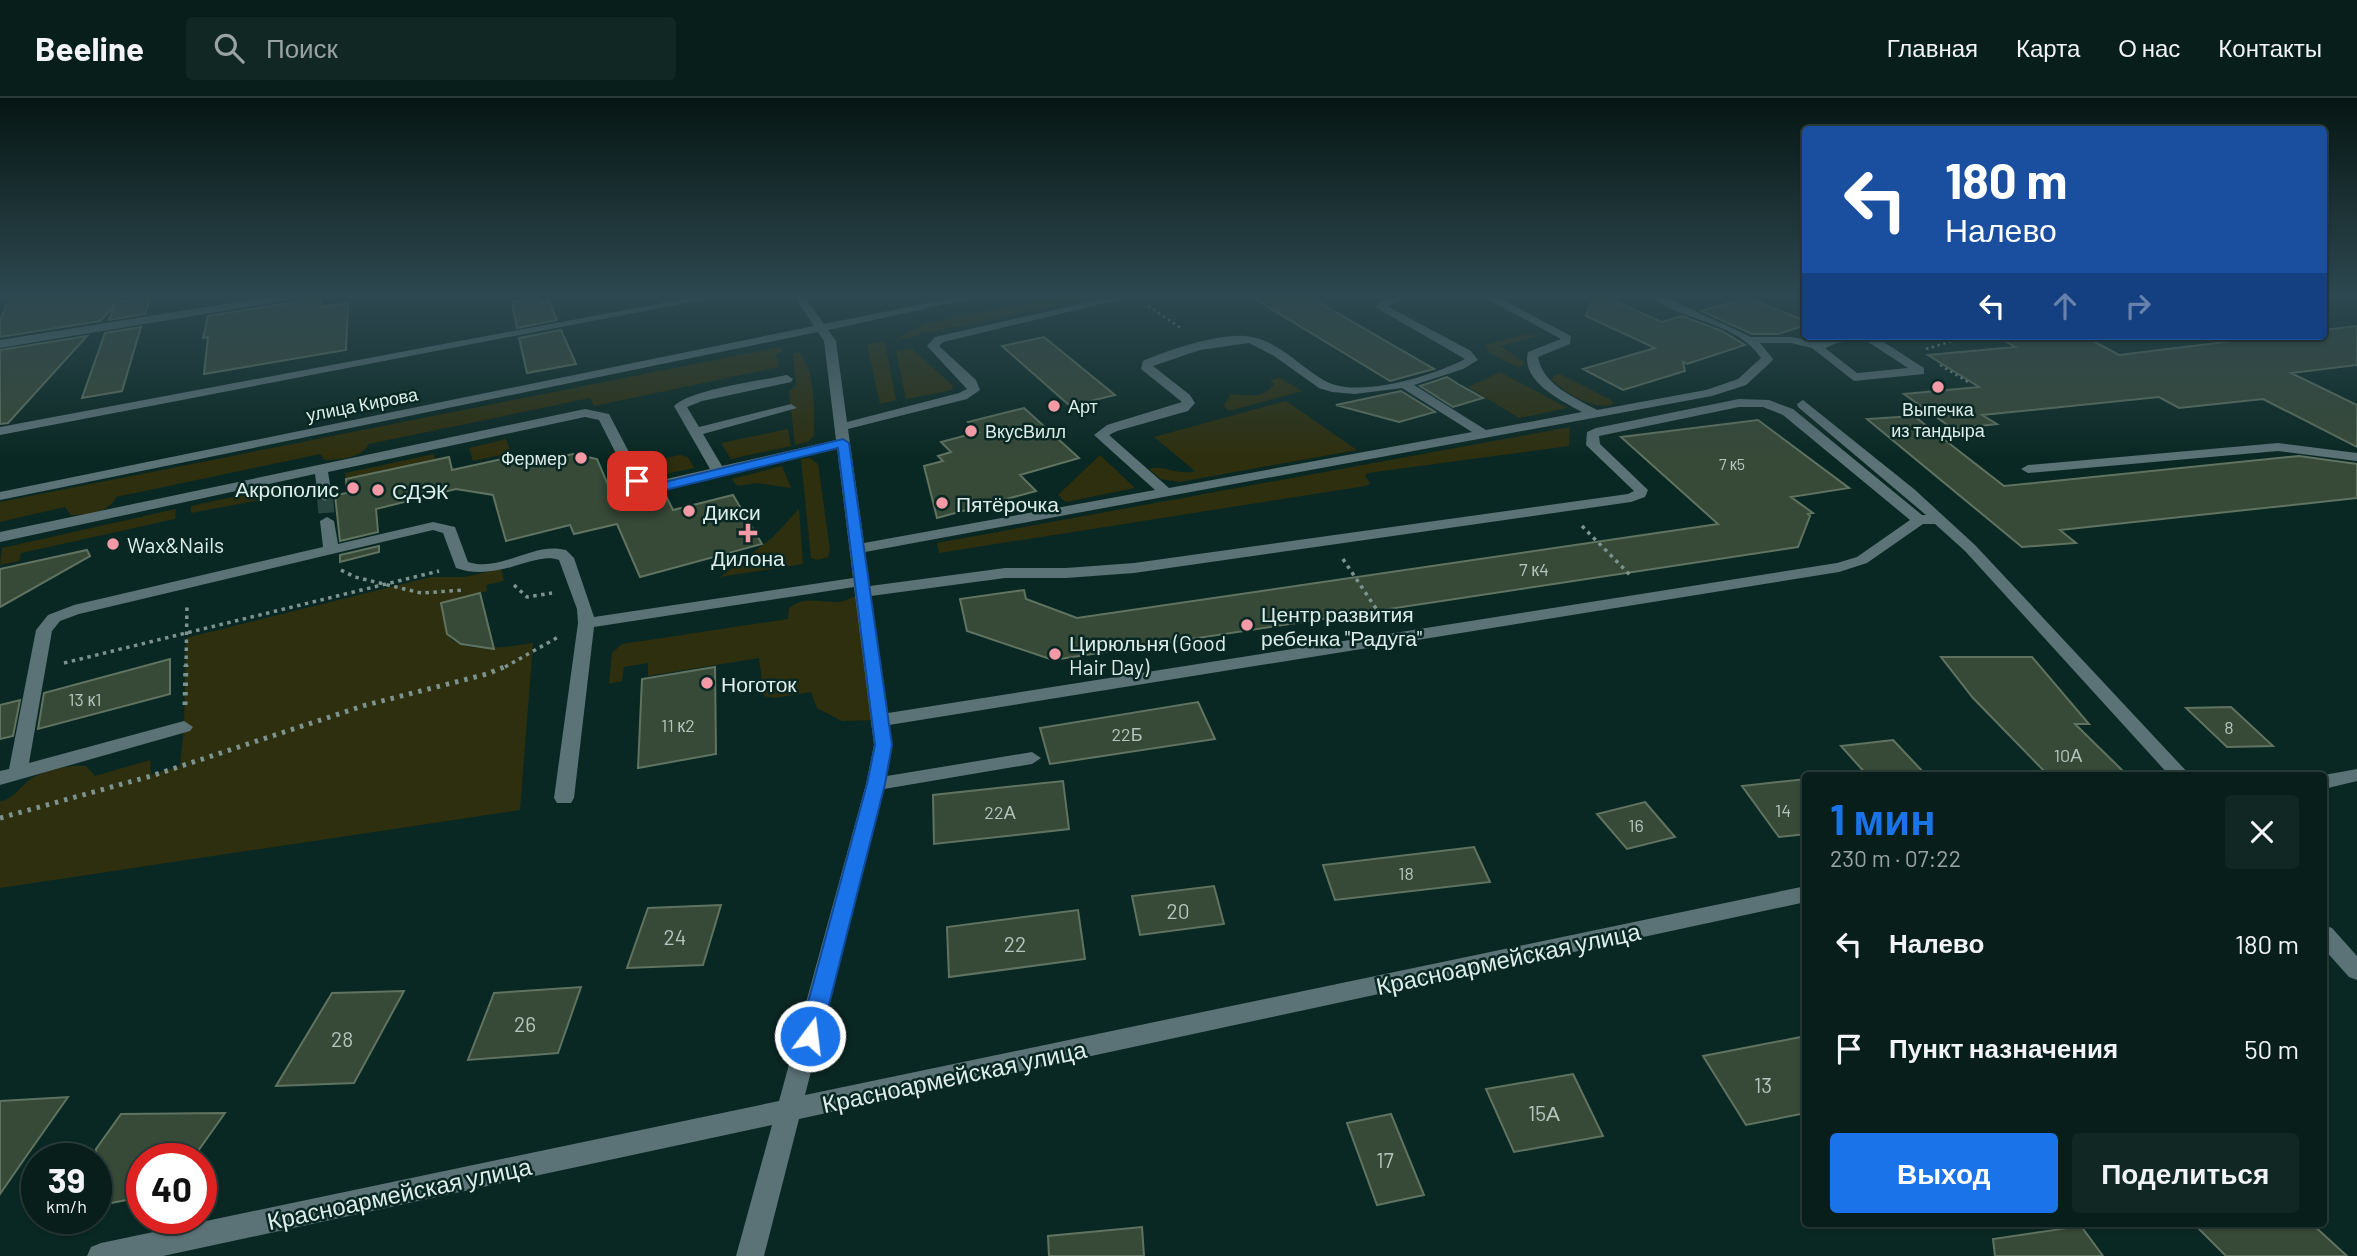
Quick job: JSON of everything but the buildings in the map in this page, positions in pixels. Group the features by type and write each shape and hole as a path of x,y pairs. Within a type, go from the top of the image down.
{"street":[{"path":"0,431 430,350"},
{"name":"улица Кирова","path":"0,496 715,350"},
{"path":"750,1256 876,784 883,745 882,720 831,350"},
{"path":"0,537 593,412 604,417 637,481 646,488 719,473 963,396 974,390 972,383 936,350"},
{"path":"1166,493 1101,435 1112,428 1187,406 1186,398 1146,366 1154,360 1193,350"},
{"path":"1269,350 1323,385 1338,390 1370,391 1404,384 1466,364 1472,358 1458,350"},
{"path":"1545,350 1532,355 1532,363 1547,384 1597,415"},
{"path":"859,549 1708,393 1742,382 1767,359 1763,350"},
{"path":"1820,350 1822,355 1854,377 1920,371 1891,350"},
{"path":"719,473 679,409 684,402 787,379"},
{"path":"1404,384 1485,435"},
{"path":"586,624 864,586 1005,573 1066,573 1134,568 1631,498 1640,494 1637,486 1593,445 1592,435 1596,432 1757,402 1788,411 1919,520"},
{"path":"1803,404 1939,519 1983,562 2177,772"},
{"path":"694,432 791,408"},
{"path":"2028,470 2278,447 2357,457"},
{"path":"321,468 324,497"},
{"path":"882,720 1851,565 1871,555 1919,520 1939,519"},
{"path":"327,521 331,548"},
{"path":"9,776 37,670 44,630 54,618 331,548 414,529 443,527 453,536 461,565 481,569 561,553 577,587 585,609 586,624 564,798"},
{"path":"9,776 184,727"},
{"path":"876,784 1032,758"},
{"path":"2327,781 2357,775"},
{"name":"Красноармейская улица","path":"101,1256 1802,895"},
{"path":"2327,937 2357,971"}],"path":[{"path":"1925,350 1925,355"},
{"path":"1936,362 1968,382"},
{"path":"1564,508 1652,597"},
{"path":"1331,541 1396,638"},
{"path":"331,548 334,563 344,572 421,593 469,589"},
{"path":"37,670 461,565"},
{"path":"180,766 184,727 187,583"},
{"path":"510,583 527,597 577,587"},
{"path":"0,818 180,766 334,715 487,674 512,664 538,646 586,624"}],"shaded area":[{"path":"765,350 782,350 776,354 779,367 594,406 590,398 369,444 356,455 343,459 325,460 320,454 116,497 108,507 90,514 71,515 65,507 0,522 0,502"},
{"path":"868,350 887,350 896,400 880,404"},
{"path":"913,350 952,385 953,390 906,399 896,351"},
{"path":"1488,350 1507,350 1525,363 1519,368"},
{"path":"800,352 811,381 814,435 808,442 795,445 789,391 796,385 793,354"},
{"path":"1500,372 1568,408 1519,418 1468,387"},
{"path":"1560,374 1614,404 1598,405 1573,396 1552,380 1554,375"},
{"path":"1280,378 1302,391 1229,411 1224,406 1230,394 1260,394 1274,384 1270,380"},
{"path":"1286,401 1357,450 1180,482 1161,479 1149,469 1160,468 1184,473 1195,471 1154,437"},
{"path":"1570,427 1569,446 1368,473 1365,475 1370,484 1365,486 939,553 937,543"},
{"path":"788,429 791,446 731,459 721,443"},
{"path":"506,439 511,453 473,461 469,448"},
{"path":"434,454 435,460 346,479 345,473"},
{"path":"680,455 688,457 694,468 656,476 648,474 642,466 648,462"},
{"path":"1100,455 1135,488 1066,502 1058,495"},
{"path":"810,458 818,464 830,550 828,557 818,560 811,558 801,459"},
{"path":"782,466 791,488 757,483 737,486 732,479"},
{"path":"289,485 300,486 303,492 191,513 191,506"},
{"path":"176,509 175,519 21,553 19,561 0,565 2,548"},
{"path":"799,509 803,564 720,577 772,538"},
{"path":"501,569 504,581 486,585 487,591 441,603 448,635 464,646 488,648 533,643 520,810 0,888 0,802 12,796 32,778 71,766 86,766 95,776 150,760 151,775 180,766 184,727 186,638 431,577 464,577"},
{"path":"865,592 882,720 842,721 817,708 811,692 774,698 764,696 759,658 648,676 648,663 624,667 622,681 609,684 612,653 622,644 788,619 789,608 795,604 813,601 838,602"}],"tunnel":[{"path":"325,497 327,521"}],"place":[{"name":"Выпечка из тандыра","path":"1938,387"},
{"name":"Арт","path":"1054,406"},
{"name":"ВкусВилл","path":"971,431"},
{"name":"Фермер","path":"581,458"},
{"name":"Акрополис","path":"353,488"},
{"name":"СДЭК","path":"378,490"},
{"name":"Пятёрочка","path":"942,503"},
{"name":"Дикси","path":"689,511"},
{"name":"Дилона","path":"748,533"},
{"name":"Wax&Nails","path":"113,544"},
{"name":"Центр развития ребенка \"Радуга\"","path":"1247,625"},
{"name":"Цирюльня (Good Hair Day)","path":"1055,654"},
{"name":"Ноготок","path":"707,683"}],"route":[{"path":"637,481 646,488 655,488 843,443 882,720 883,745 876,784 810,1036"}]}
